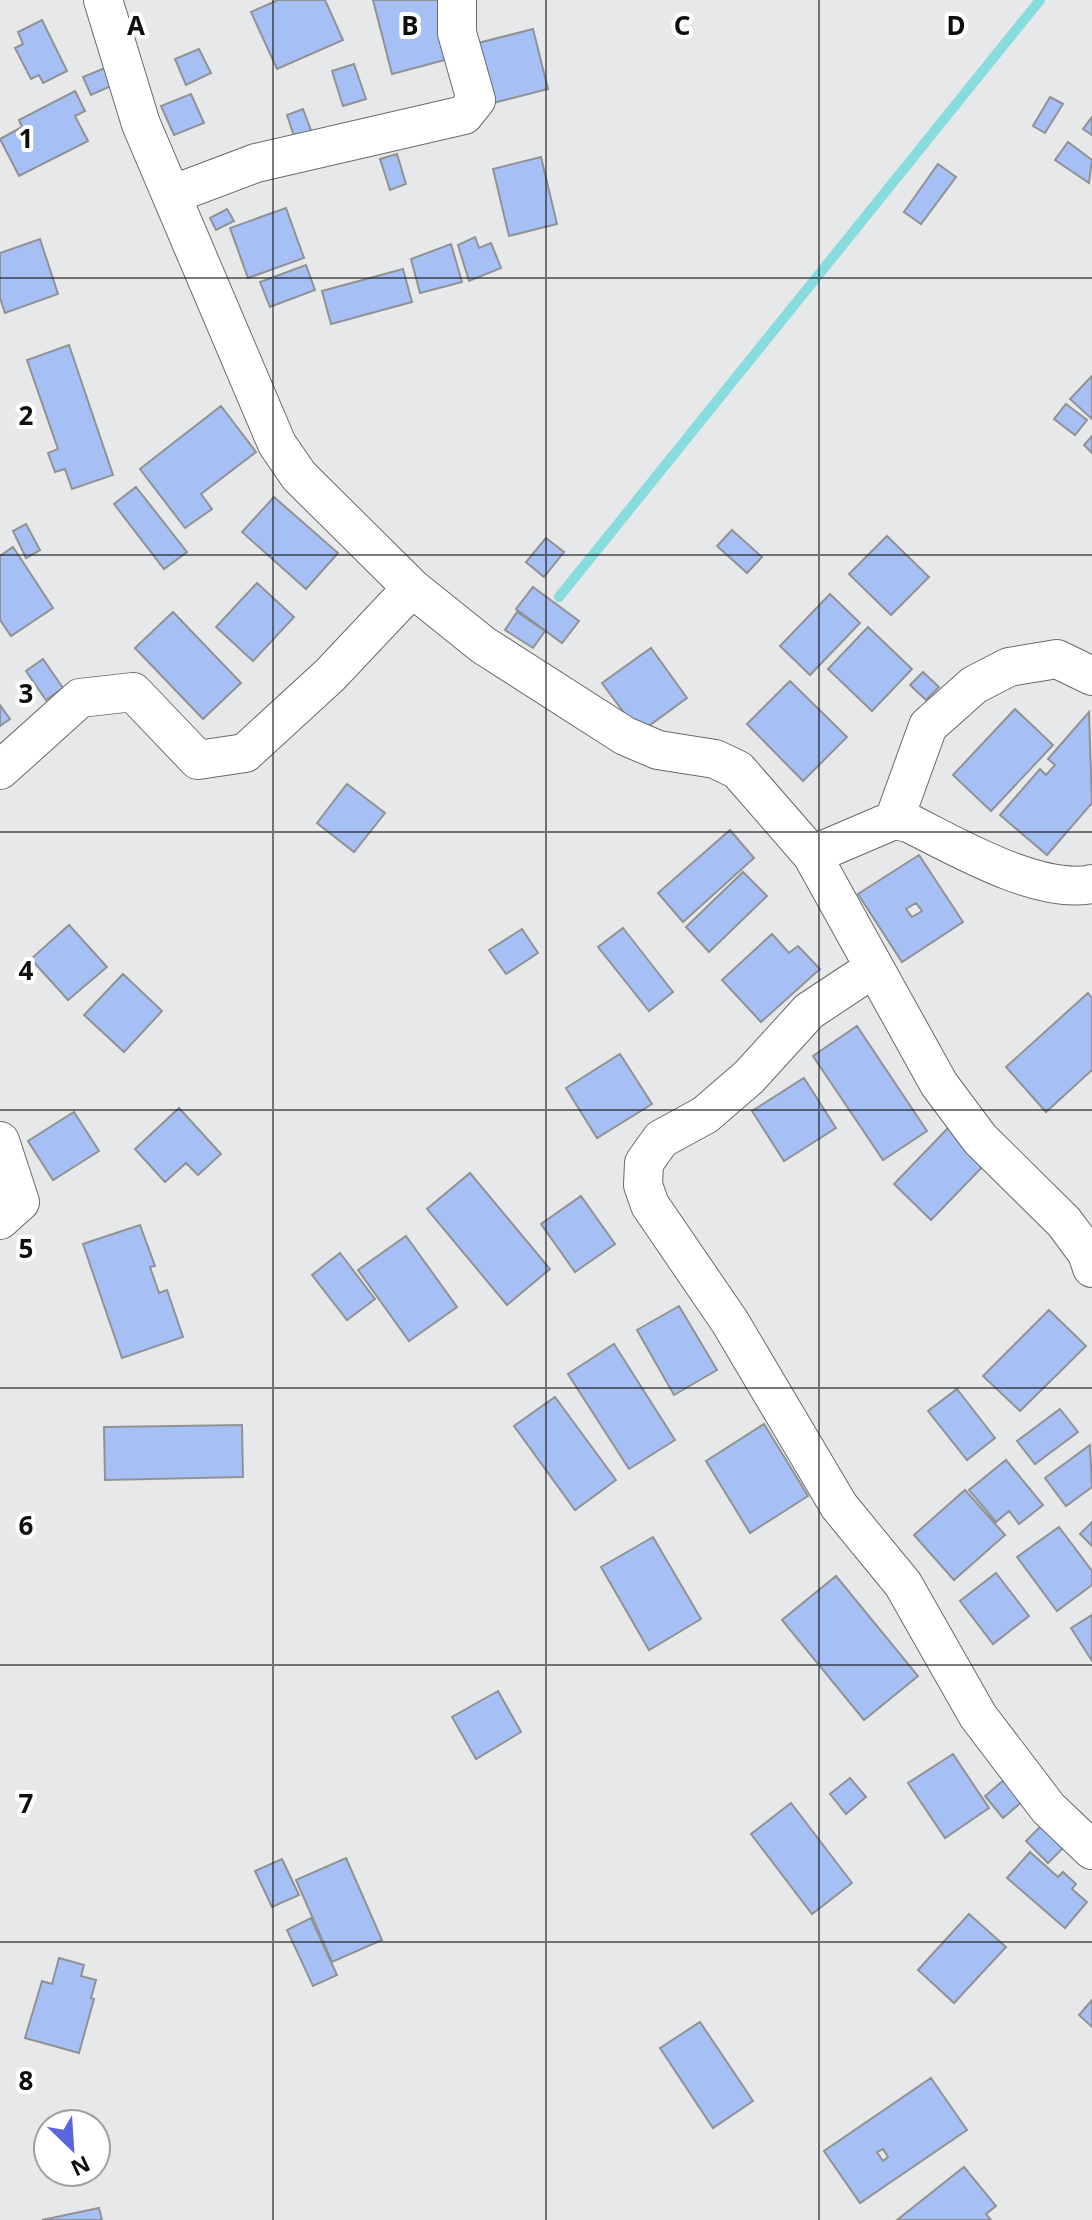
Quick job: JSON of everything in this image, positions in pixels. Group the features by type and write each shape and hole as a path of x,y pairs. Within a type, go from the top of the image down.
{"street":[{"path":"103,0 141,124 277,444 299,476 412,588 483,645 625,736 658,750 715,759 738,770 812,855 947,1095 980,1139 1064,1222 1087,1253 1092,1268"},
{"path":"171,195 256,163 464,115 476,100 457,33 457,0"},
{"path":"0,770 80,698 133,692 198,760 245,753 330,675 412,588"},
{"path":"894,820 928,726 974,685 1009,667 1057,659 1092,676"},
{"path":"812,855 894,820 909,823 1042,882 1078,887 1092,884"},
{"path":"874,968 809,1011 749,1077 705,1115 661,1139 644,1163 643,1185 650,1205 730,1322 839,1506 903,1584 978,1716 1048,1808 1092,1850"},
{"path":"0,1141 20,1202 0,1220"}],"building":[{"path":"278,0 325,0 343,40 277,69 251,12"},
{"path":"373,0 440,0 456,57 392,74"},
{"path":"42,20 67,71 43,83 39,75 31,79 15,48 23,44 18,32"},
{"path":"533,29 548,89 489,104 474,44"},
{"path":"199,49 211,73 186,85 175,59"},
{"path":"354,64 366,99 343,106 332,71"},
{"path":"105,68 113,85 91,95 83,77"},
{"path":"75,91 85,111 75,116 88,141 19,176 0,139 22,127 19,120"},
{"path":"191,94 204,123 174,135 161,106"},
{"path":"1050,97 1063,104 1045,133 1033,126"},
{"path":"303,109 312,133 295,139 287,115"},
{"path":"1092,117 1092,135 1083,129"},
{"path":"1068,142 1092,160 1089,183 1055,160"},
{"path":"397,154 406,184 390,190 380,159"},
{"path":"541,157 557,224 509,236 493,169"},
{"path":"938,164 956,177 921,224 904,212"},
{"path":"286,208 304,258 248,278 230,228"},
{"path":"227,209 234,221 216,230 210,218"},
{"path":"475,237 479,248 491,243 501,268 469,281 458,245"},
{"path":"40,239 58,294 5,313 0,298 0,253"},
{"path":"451,244 462,282 420,293 411,259"},
{"path":"306,265 315,290 270,307 260,282"},
{"path":"403,269 412,302 331,324 322,291"},
{"path":"69,345 113,475 72,489 65,469 55,472 48,453 58,449 27,360"},
{"path":"1092,376 1092,419 1070,399"},
{"path":"1066,404 1087,420 1075,435 1054,419"},
{"path":"221,406 256,452 201,494 212,509 185,528 140,469"},
{"path":"1092,436 1092,453 1084,445"},
{"path":"136,487 187,552 164,569 114,504"},
{"path":"274,497 338,553 306,589 242,532"},
{"path":"26,524 40,550 26,558 13,531"},
{"path":"732,530 762,557 747,573 717,546"},
{"path":"887,536 929,577 891,615 849,574"},
{"path":"546,538 564,552 544,577 526,562"},
{"path":"13,547 53,608 11,636 0,620 0,556"},
{"path":"257,583 294,617 253,661 216,627"},
{"path":"533,587 579,621 562,643 516,609"},
{"path":"830,594 860,623 810,675 780,646"},
{"path":"173,612 241,683 203,719 135,648"},
{"path":"517,612 545,631 533,648 505,630"},
{"path":"868,627 912,669 872,711 828,669"},
{"path":"651,648 687,698 639,733 602,683"},
{"path":"43,659 63,688 46,700 26,671"},
{"path":"923,672 939,687 926,700 910,685"},
{"path":"790,681 847,737 803,781 747,724"},
{"path":"0,705 10,719 0,726"},
{"path":"1015,709 1053,745 991,811 953,775"},
{"path":"1089,712 1092,803 1047,855 1000,815 1040,769 1046,775 1055,765 1048,759"},
{"path":"347,784 385,813 354,852 317,823"},
{"path":"730,830 754,858 683,922 658,893"},
{"path":"919,855 963,922 902,962 858,894","holes":["916,903 922,911 912,917 906,909"]},
{"path":"743,872 767,896 709,952 686,927"},
{"path":"69,925 107,967 68,1000 31,959"},
{"path":"623,928 673,992 649,1011 598,947"},
{"path":"522,929 538,953 506,974 489,950"},
{"path":"772,934 789,953 798,946 820,969 761,1022 722,980"},
{"path":"123,974 162,1011 124,1052 84,1015"},
{"path":"1088,993 1092,998 1092,1070 1046,1112 1006,1067"},
{"path":"857,1026 927,1131 883,1160 813,1056"},
{"path":"620,1054 652,1104 597,1138 566,1088"},
{"path":"804,1078 836,1128 784,1161 752,1111"},
{"path":"179,1108 221,1154 198,1175 186,1163 165,1182 135,1149"},
{"path":"74,1112 99,1151 53,1180 28,1141"},
{"path":"950,1126 988,1161 931,1220 894,1184"},
{"path":"470,1173 550,1269 507,1305 427,1209"},
{"path":"581,1196 615,1244 575,1272 541,1224"},
{"path":"140,1225 155,1266 150,1267 159,1293 167,1290 183,1337 122,1358 83,1244"},
{"path":"406,1236 457,1307 409,1341 358,1270"},
{"path":"340,1253 375,1299 347,1320 312,1275"},
{"path":"679,1306 717,1370 674,1395 637,1330"},
{"path":"1049,1310 1086,1346 1020,1411 983,1376"},
{"path":"614,1344 675,1440 629,1469 568,1374"},
{"path":"957,1389 995,1438 967,1460 928,1411"},
{"path":"555,1397 616,1480 575,1510 514,1426"},
{"path":"1060,1409 1078,1432 1035,1464 1017,1441"},
{"path":"764,1424 808,1496 750,1533 706,1461"},
{"path":"242,1425 243,1477 105,1480 104,1427"},
{"path":"1090,1445 1092,1487 1066,1506 1045,1478"},
{"path":"1006,1460 1043,1505 1019,1524 1009,1511 996,1522 969,1490"},
{"path":"965,1490 1005,1535 954,1580 914,1535"},
{"path":"1092,1522 1092,1546 1080,1534"},
{"path":"1059,1527 1092,1571 1092,1585 1057,1611 1017,1557"},
{"path":"653,1537 701,1619 649,1650 601,1567"},
{"path":"996,1573 1029,1616 993,1644 960,1601"},
{"path":"836,1576 918,1676 864,1720 782,1620"},
{"path":"1092,1615 1092,1661 1071,1628"},
{"path":"498,1691 521,1732 476,1759 452,1717"},
{"path":"953,1754 989,1808 945,1838 908,1783"},
{"path":"850,1778 866,1797 846,1814 830,1794"},
{"path":"1006,1778 1024,1800 1003,1818 985,1796"},
{"path":"791,1803 852,1883 812,1914 751,1834"},
{"path":"1043,1824 1065,1846 1048,1863 1026,1841"},
{"path":"1030,1852 1058,1877 1063,1872 1076,1884 1072,1889 1087,1902 1065,1928 1007,1878"},
{"path":"346,1858 382,1940 332,1962 296,1880"},
{"path":"282,1859 299,1895 272,1907 255,1871"},
{"path":"969,1914 1006,1947 954,2003 918,1970"},
{"path":"311,1918 337,1975 313,1986 287,1930"},
{"path":"59,1958 84,1965 81,1976 96,1980 79,2053 25,2038 42,1981 52,1984"},
{"path":"1092,2000 1092,2027 1079,2015"},
{"path":"700,2022 753,2101 713,2128 660,2048"},
{"path":"931,2078 967,2130 860,2203 824,2151","holes":["883,2149 888,2157 883,2161 877,2152"]},
{"path":"964,2167 996,2206 986,2214 991,2220 897,2220"},
{"path":"99,2208 102,2220 42,2220"}],"waterway":[{"path":"559,597 1040,0"}]}
